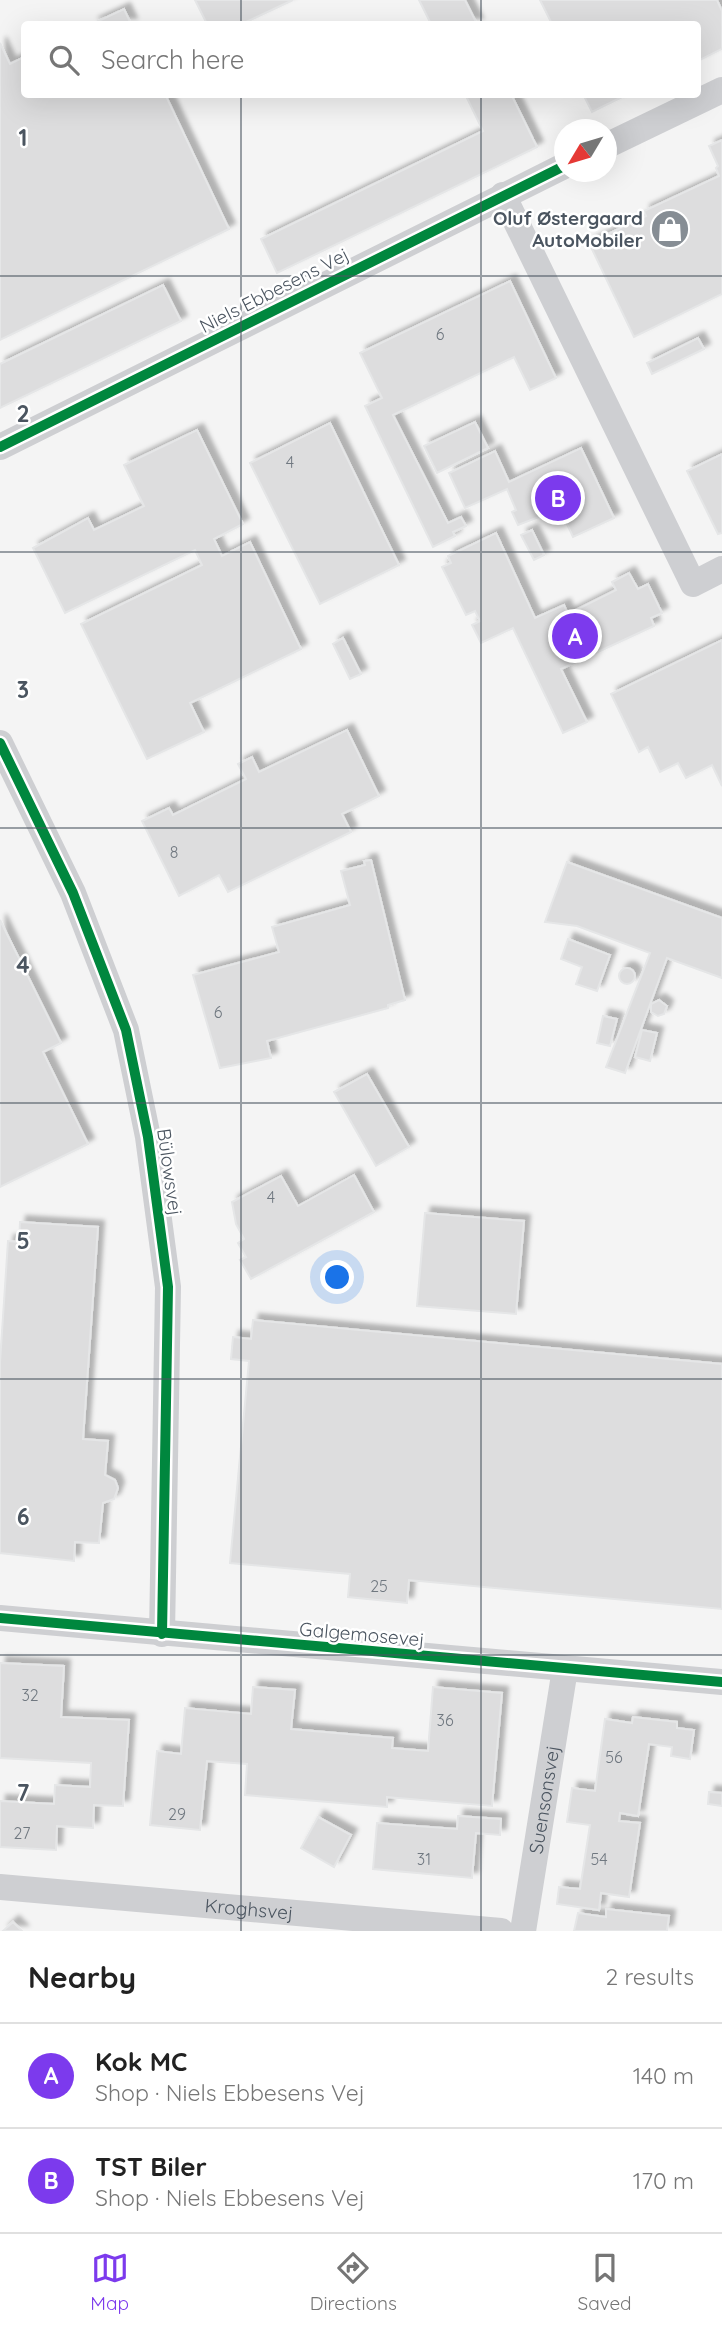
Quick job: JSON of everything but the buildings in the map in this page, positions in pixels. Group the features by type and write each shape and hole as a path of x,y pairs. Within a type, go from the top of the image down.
{"street":[{"path":"617,141 722,90"},
{"name":"Niels Ebbesens Vej","path":"0,447 554,171"},
{"path":"503,195 693,584 722,569"},
{"name":"Bülowsvej","path":"0,743 73,893 126,1030 148,1137 168,1287 162,1634"},
{"name":"Galgemosevej","path":"0,1618 722,1682"},
{"name":"Suensonsvej","path":"523,1931 565,1669"},
{"name":"Kroghsvej","path":"0,1887 501,1931"}],"cycle path":[{"path":"0,447 554,171"},
{"path":"0,743 73,893 126,1030 148,1137 168,1287 162,1634"},
{"path":"0,1618 722,1682"}],"place":[{"name":"Oluf Østergaard AutoMobiler","path":"670,229"},
{"name":"TST Biler","path":"558,498"},
{"name":"Kok MC","path":"575,636"}]}
